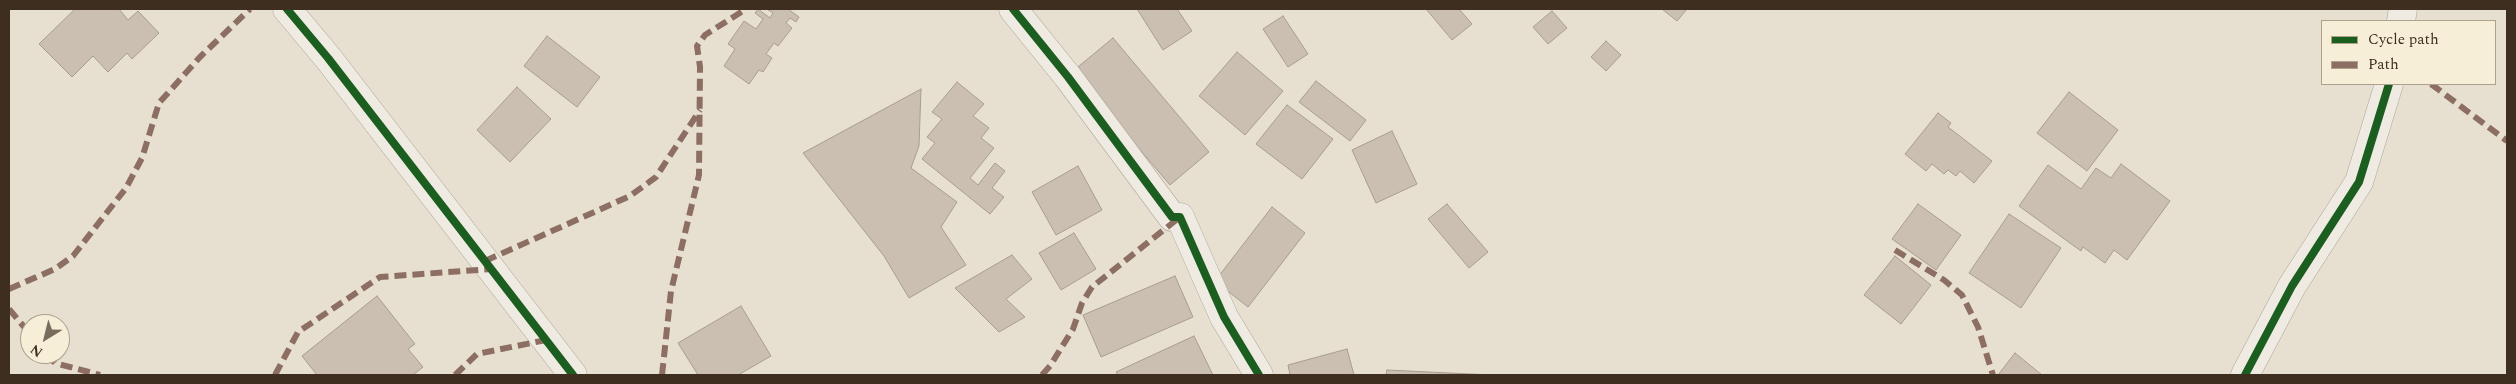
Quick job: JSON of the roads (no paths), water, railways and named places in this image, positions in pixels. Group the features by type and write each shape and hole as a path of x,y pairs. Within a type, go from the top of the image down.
{"street":[{"path":"287,9 328,58 573,375"},
{"path":"1013,9 1068,76 1172,217 1180,217 1224,317 1260,375"},
{"path":"2245,375 2292,286 2359,182 2389,85"}]}
